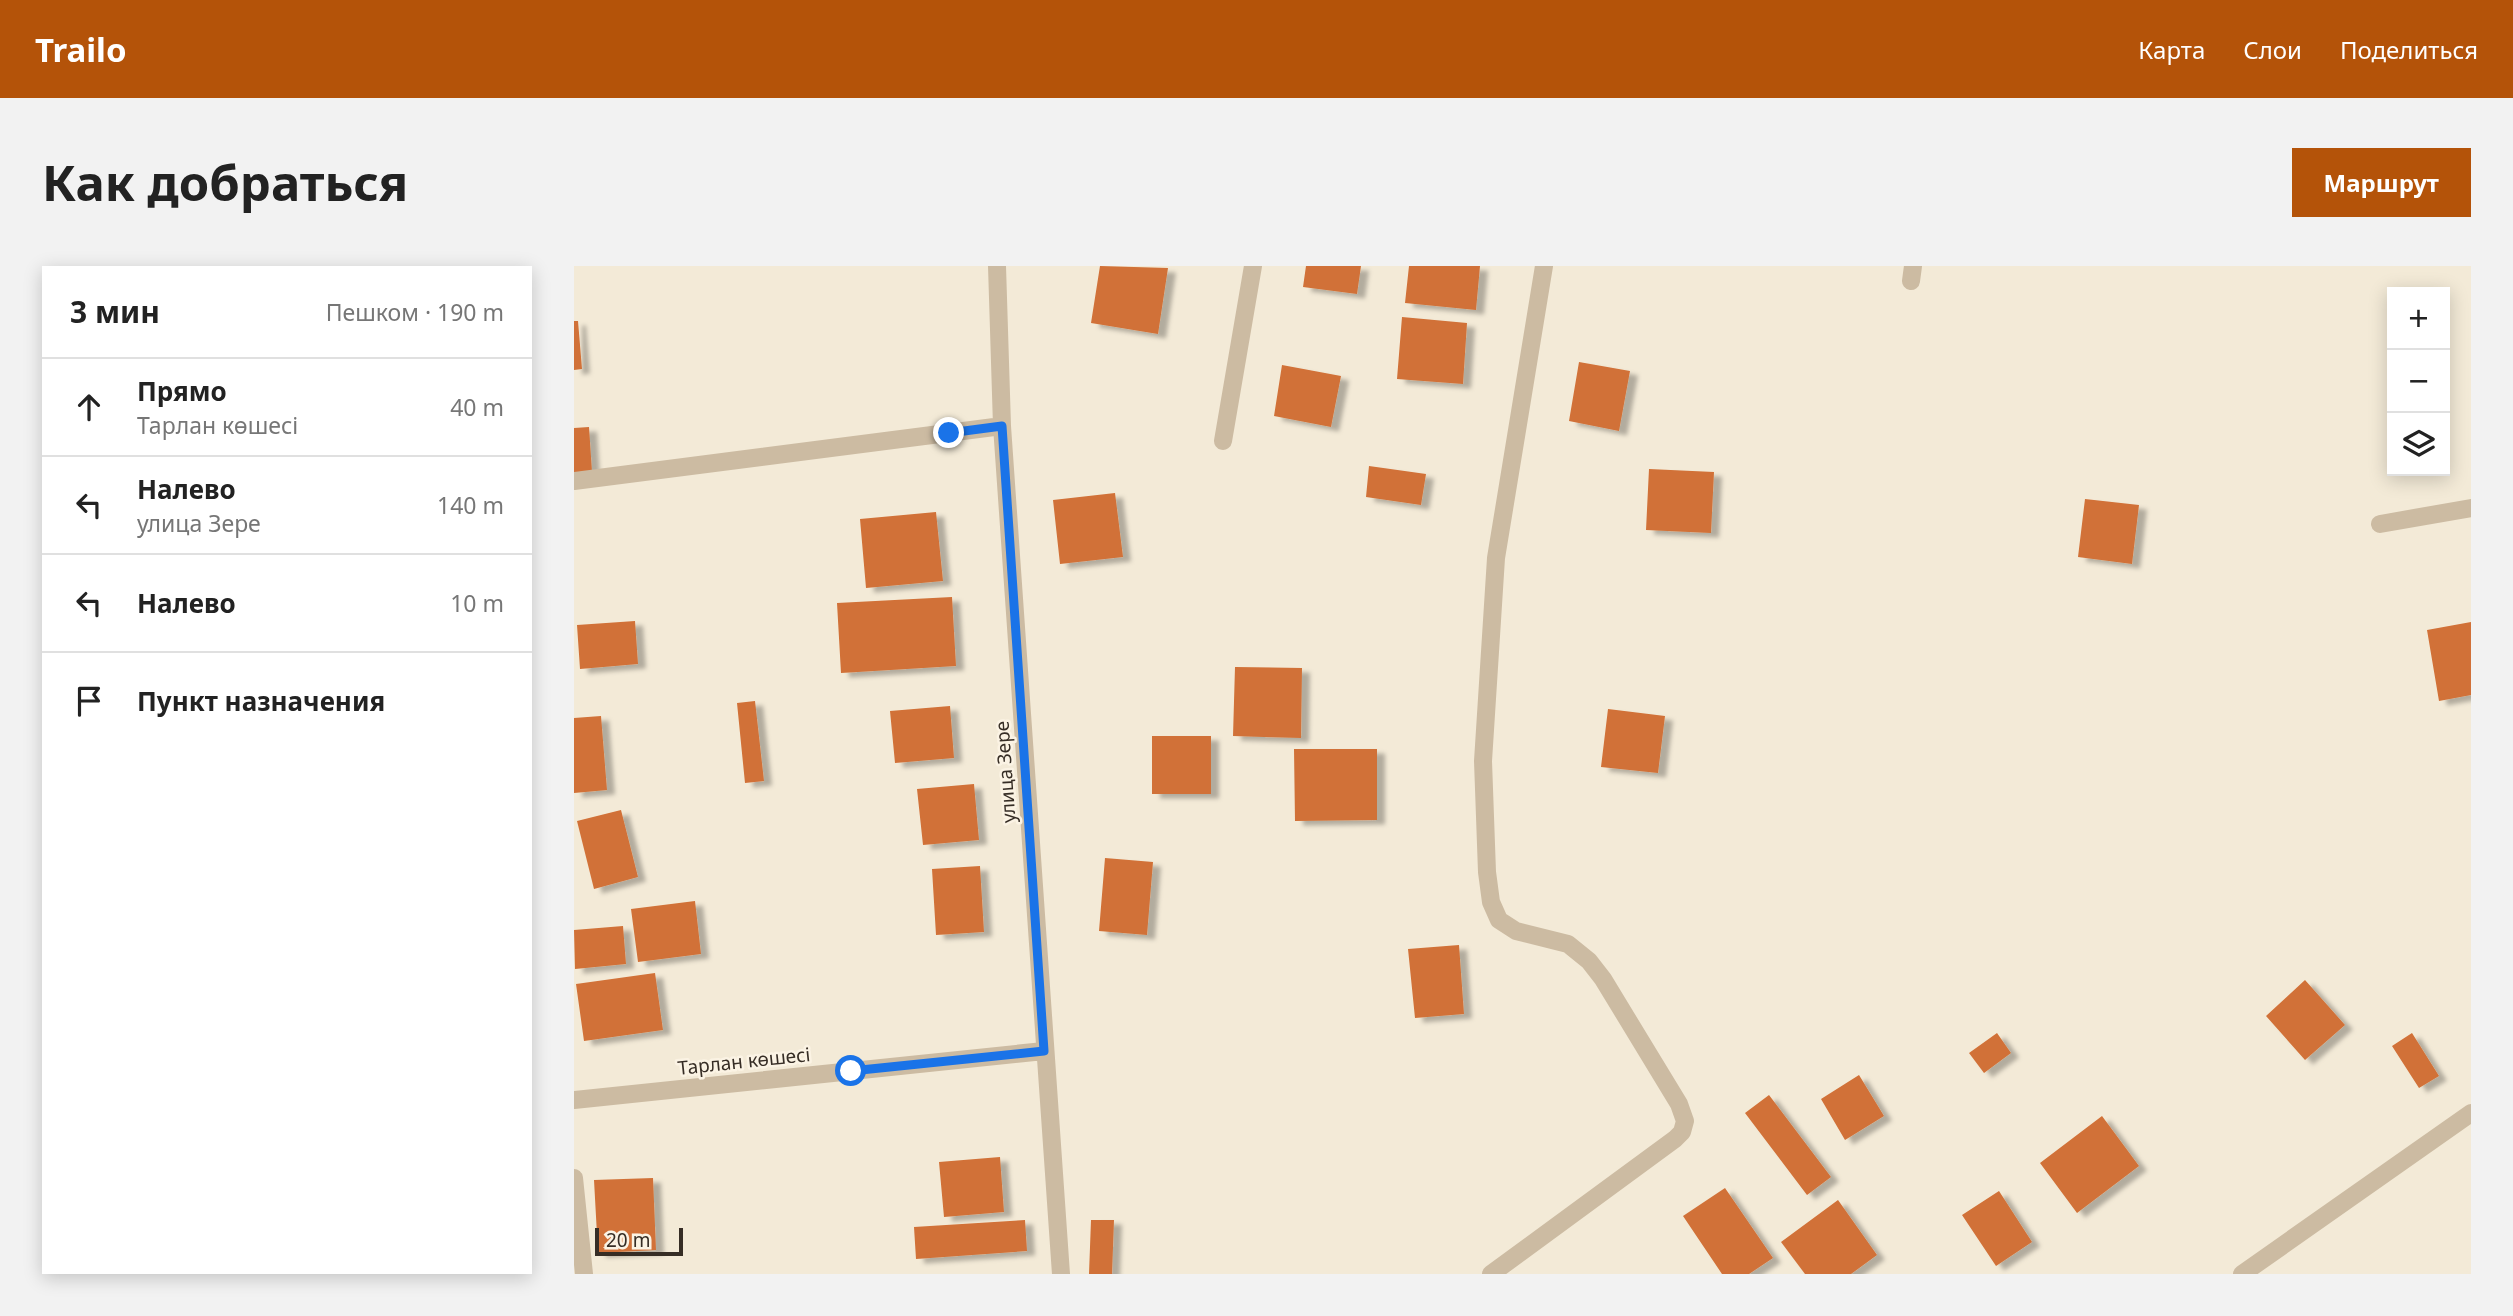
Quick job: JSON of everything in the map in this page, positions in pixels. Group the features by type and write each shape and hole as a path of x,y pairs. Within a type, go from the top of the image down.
{"street":[{"name":"улица Зере","path":"997,266 1002,426 1061,1274"},
{"path":"1223,441 1253,266"},
{"path":"1491,1274 1675,1139 1682,1132 1685,1121 1679,1104 1642,1038 1589,961 1568,944 1516,931 1499,920 1491,902 1487,872 1483,761 1496,558 1544,266"},
{"path":"574,481 1002,426"},
{"path":"2379,524 2471,508"},
{"name":"Тарлан көшесі","path":"574,1100 1044,1051"},
{"path":"2242,1274 2471,1113"},
{"path":"574,1178 584,1274"}],"building":[{"path":"1100,266 1168,268 1158,334 1091,323"},
{"path":"1306,266 1361,266 1357,294 1303,287"},
{"path":"1409,266 1480,266 1476,310 1405,303"},
{"path":"1402,317 1467,323 1463,384 1397,379"},
{"path":"574,321 578,321 582,369 574,370"},
{"path":"1579,362 1630,371 1619,431 1569,421"},
{"path":"1282,365 1341,376 1331,427 1274,416"},
{"path":"589,427 592,472 574,473 574,428"},
{"path":"1369,466 1426,474 1421,505 1366,497"},
{"path":"1649,469 1714,472 1711,533 1646,530"},
{"path":"1115,493 1123,557 1060,564 1053,500"},
{"path":"2085,499 2139,505 2132,564 2078,557"},
{"path":"936,512 943,581 866,588 860,519"},
{"path":"952,597 956,666 841,673 837,603"},
{"path":"635,621 638,664 580,669 577,625"},
{"path":"2471,622 2471,695 2439,701 2427,630"},
{"path":"1235,667 1302,668 1301,738 1233,736"},
{"path":"755,701 764,781 745,783 737,703"},
{"path":"950,706 954,758 895,763 890,711"},
{"path":"1608,709 1665,716 1658,773 1601,767"},
{"path":"601,716 607,790 574,793 574,718"},
{"path":"1152,736 1211,736 1211,794 1152,794"},
{"path":"1294,749 1377,749 1377,820 1295,821"},
{"path":"974,784 979,840 923,845 917,789"},
{"path":"621,810 638,877 594,889 577,821"},
{"path":"1105,858 1153,862 1147,935 1099,931"},
{"path":"980,866 984,932 936,935 932,869"},
{"path":"695,901 701,954 638,962 631,909"},
{"path":"623,926 626,964 575,969 574,930"},
{"path":"1459,945 1464,1014 1415,1018 1408,949"},
{"path":"655,973 663,1030 584,1041 576,984"},
{"path":"2305,980 2345,1025 2305,1060 2266,1016"},
{"path":"1997,1033 2011,1053 1984,1073 1969,1053"},
{"path":"2412,1033 2439,1076 2419,1088 2392,1046"},
{"path":"1859,1075 1884,1116 1845,1140 1821,1099"},
{"path":"1769,1095 1831,1177 1807,1195 1745,1113"},
{"path":"2102,1116 2139,1166 2077,1213 2040,1163"},
{"path":"1000,1157 1004,1212 944,1217 939,1162"},
{"path":"653,1178 656,1250 598,1253 594,1180"},
{"path":"1725,1188 1773,1258 1749,1274 1722,1274 1683,1216"},
{"path":"1999,1191 2032,1242 1996,1266 1962,1215"},
{"path":"1838,1200 1877,1255 1851,1274 1805,1274 1781,1242"},
{"path":"1025,1220 1027,1251 916,1259 914,1227"},
{"path":"1091,1220 1114,1220 1112,1274 1089,1274"}],"route":[{"path":"851,1071 1044,1051 1002,426 949,433"}]}
